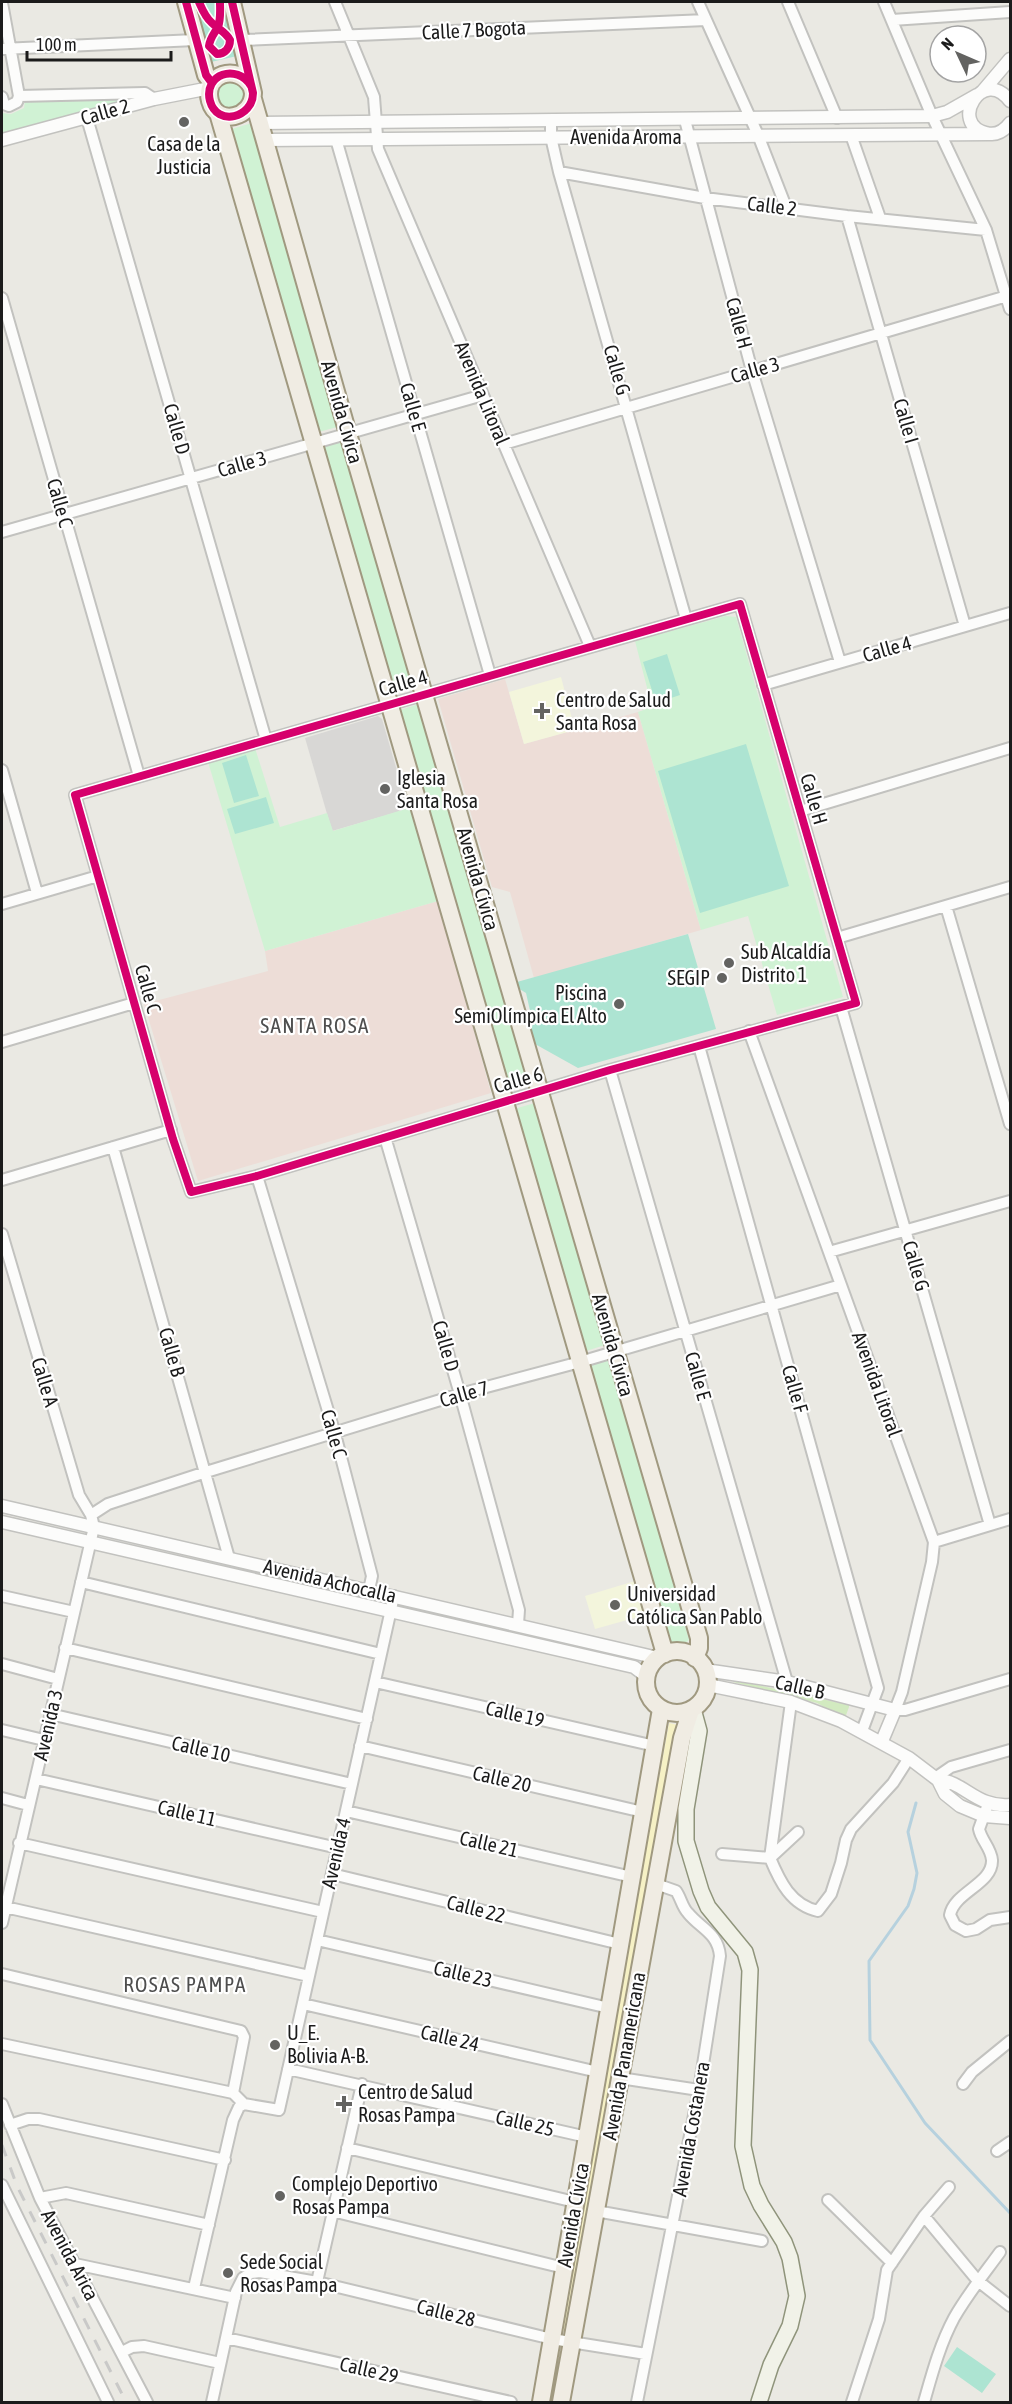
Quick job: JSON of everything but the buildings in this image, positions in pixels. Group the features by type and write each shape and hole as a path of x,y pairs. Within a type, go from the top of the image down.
{"main road":[{"path":"186,2 195,40 211,86 210,102 218,113 224,116 239,116 250,106 252,93 243,76 223,75 211,86"},
{"name":"Avenida Cívica","path":"232,2 259,123 699,1638 703,1671"},
{"name":"Avenida Cívica","path":"218,113 580,1362 661,1656"},
{"path":"680,1652 703,1671 702,1700 692,1709 673,1713 653,1703 648,1693 646,1677 650,1666 661,1656 680,1652"},
{"name":"Avenida Cívica","path":"541,2403 661,1709"},
{"path":"692,1709 699,1731 685,1815 686,1841 701,1892 708,1907 731,1934 748,1960 750,1970 742,2146 760,2205 784,2242 795,2277 797,2296 790,2326 771,2365 759,2403"},
{"name":"Avenida Panamericana","path":"561,2403 682,1738 692,1709"}],"street":[{"name":"Avenida Litoral","path":"335,2 374,97 378,149 590,646"},
{"path":"698,2 758,135 786,207"},
{"path":"788,2 837,118"},
{"path":"884,2 932,117 986,230 1011,309"},
{"path":"2,3 6,49 19,96 17,102 9,106 4,104 2,97"},
{"path":"892,20 1011,12"},
{"name":"Calle 7 Bogota","path":"242,40 706,20"},
{"path":"6,49 195,40"},
{"name":"Avenida Aroma","path":"259,123 932,117 947,112 980,93 1011,59"},
{"name":"Calle 2","path":"2,140 153,99 211,86"},
{"path":"1010,100 995,90 980,93 970,108 971,122 975,128 1011,139"},
{"path":"19,96 145,93 153,99"},
{"name":"Calle D","path":"87,118 266,740"},
{"name":"Calle G","path":"551,120 551,137 559,172 628,407 686,619"},
{"name":"Calle H","path":"685,120 752,371 840,663"},
{"path":"993,133 1011,123"},
{"name":"Avenida Aroma","path":"264,140 993,133"},
{"path":"851,135 880,218"},
{"name":"Calle E","path":"336,139 490,675"},
{"name":"Calle 2","path":"559,172 705,198 986,230"},
{"name":"Calle I","path":"848,216 965,626"},
{"name":"Calle 3","path":"504,444 1007,296"},
{"name":"Calle C","path":"2,298 139,776"},
{"name":"Calle 3","path":"2,532 483,395"},
{"name":"Calle H","path":"740,604 856,1003"},
{"name":"Calle 4","path":"75,795 740,604"},
{"name":"Calle 4","path":"763,685 1011,613"},
{"path":"800,812 1011,748"},
{"path":"2,770 37,893"},
{"name":"Calle C","path":"75,795 171,1130 191,1192"},
{"path":"2,904 98,876"},
{"path":"837,938 1011,887"},
{"path":"946,906 1011,1124"},
{"path":"2,1042 134,1003"},
{"name":"Calle 6","path":"191,1192 257,1176 610,1070 856,1003"},
{"name":"Calle G","path":"841,1007 990,1525"},
{"name":"Avenida Litoral","path":"749,1031 934,1542 932,1562 902,1692 882,1741"},
{"name":"Calle F","path":"699,1046 878,1688 862,1731"},
{"name":"Calle E","path":"610,1070 787,1682"},
{"path":"2,1180 171,1130"},
{"name":"Calle D","path":"385,1137 460,1394 519,1610 518,1624"},
{"name":"Calle B","path":"113,1147 206,1472 228,1558"},
{"name":"Calle C","path":"257,1176 335,1434 372,1576 369,1590"},
{"path":"829,1252 1011,1201"},
{"name":"Calle A","path":"2,1234 79,1495 93,1521"},
{"name":"Calle 7","path":"93,1521 108,1504 206,1472 460,1394 580,1362 841,1285"},
{"name":"Avenida Achocalla","path":"2,1506 93,1521 228,1558 661,1656"},
{"path":"934,1542 1011,1520"},
{"name":"Avenida 3","path":"2,1923 91,1542 93,1521"},
{"name":"Avenida Achocalla","path":"2,1522 634,1667 646,1677"},
{"path":"81,1582 381,1654"},
{"path":"2,1596 74,1612"},
{"name":"Avenida 4","path":"244,2104 279,2110 394,1596"},
{"path":"65,1648 367,1719"},
{"path":"2,1664 58,1679"},
{"name":"Calle B","path":"703,1671 787,1682 895,1710"},
{"name":"Calle B","path":"703,1671 817,1710 882,1741 937,1779"},
{"path":"895,1710 905,1710 1011,1679"},
{"name":"Calle 19","path":"375,1682 655,1746"},
{"path":"791,1702 770,1858 780,1882 799,1904 819,1911 831,1894 851,1829 893,1783 909,1758"},
{"name":"Calle 10","path":"50,1714 352,1784"},
{"path":"2,1730 44,1740"},
{"name":"Calle 20","path":"360,1746 643,1812"},
{"path":"937,1779 951,1767 1011,1750"},
{"name":"Calle 11","path":"36,1779 338,1848"},
{"path":"937,1779 951,1783 988,1804 1011,1805"},
{"path":"937,1779 945,1794 972,1812 984,1816 1011,1818"},
{"path":"2,1798 28,1805"},
{"path":"988,1804 979,1829 991,1855 992,1863 981,1880 955,1902 950,1915 955,1925 966,1931 976,1929 990,1920 1011,1917"},
{"name":"Calle 21","path":"346,1811 632,1878"},
{"path":"722,1854 770,1858 798,1832"},
{"path":"19,1843 323,1912"},
{"name":"Calle 22","path":"332,1874 620,1944"},
{"name":"Avenida Costanera","path":"637,2403 699,2090 719,1948 710,1931 688,1914 676,1891 656,1884"},
{"path":"5,1907 309,1976"},
{"name":"Calle 23","path":"317,1940 609,2008"},
{"path":"2,1974 241,2031 244,2037 233,2092"},
{"name":"Calle 24","path":"303,2004 598,2072"},
{"path":"963,2084 972,2072 1011,2042"},
{"path":"2,2044 233,2092 244,2104 239,2107 233,2120 194,2288"},
{"name":"Calle 25","path":"288,2069 587,2137"},
{"path":"620,2078 699,2090"},
{"path":"316,2282 362,2084"},
{"name":"Avenida Arica","path":"2,2104 40,2198 147,2403"},
{"path":"10,2125 28,2119 39,2119 225,2160"},
{"path":"997,2151 1011,2142"},
{"path":"347,2148 575,2202"},
{"name":"Avenida Arica","path":"2,2185 108,2403"},
{"path":"852,2403 879,2319 883,2303 884,2281 892,2263 924,2216 949,2187"},
{"path":"40,2198 66,2193 209,2225"},
{"path":"828,2200 892,2263"},
{"path":"332,2211 564,2268"},
{"path":"596,2211 762,2241"},
{"path":"924,2216 978,2281 1011,2306"},
{"path":"924,2403 948,2333 978,2281 1000,2252"},
{"path":"75,2264 235,2298 212,2403"},
{"name":"Calle 28","path":"235,2298 240,2284 247,2275 260,2272 316,2282 552,2339 646,2354"},
{"name":"Calle 29","path":"226,2338 511,2403"},
{"path":"122,2352 132,2347 144,2346 220,2363"}],"shaded area":[{"path":"231,81 241,85 245,95 241,105 231,109 221,105 217,95 221,85"},
{"path":"145,96 2,135 2,113 11,114 24,108 25,101"},
{"path":"252,123 337,427 315,433 228,130"},
{"path":"341,441 412,683 391,689 320,447"},
{"path":"726,616 736,617 843,997 777,1015 748,916 701,930 638,712 652,707 635,641"},
{"name":"Centro de Salud Santa Rosa","path":"561,677 575,730 524,744 509,692"},
{"path":"505,679 524,744 638,712 701,930 534,978 510,892 492,887 438,699"},
{"path":"419,704 528,1081 506,1087 397,711"},
{"path":"378,716 382,719 408,809 332,831 305,738"},
{"path":"255,748 280,827 327,813 333,831 412,807 438,901 265,951 208,762"},
{"path":"438,901 491,1093 198,1181 144,1004 268,971 265,951"},
{"path":"535,1103 605,1345 583,1352 514,1109"},
{"path":"609,1358 689,1640 684,1644 673,1645 666,1640 587,1365"},
{"name":"Universidad Católica San Pablo","path":"635,1581 645,1615 595,1629 585,1596"}],"green space":[{"path":"196,2 224,2 237,56 211,62"},
{"path":"667,654 680,695 656,703 643,662"},
{"path":"746,744 789,886 700,913 658,771"},
{"path":"246,755 259,796 234,803 222,763"},
{"path":"266,797 274,823 235,834 227,809"},
{"name":"Piscina SemiOlímpica El Alto","path":"688,934 716,1029 578,1068 535,1044 528,1022 531,1015 526,993 518,988 517,982"},
{"path":"734,1680 849,1705 849,1707 845,1718 817,1703 733,1682"},
{"path":"957,2347 996,2374 982,2393 944,2366"}],"sand":[{"path":"669,1723 678,1725 568,2332 559,2330"}],"waterway":[{"path":"916,1803 908,1832 917,1873 914,1889 908,1906 869,1961 870,2040 925,2123 1010,2213"}],"railway":[{"path":"2,2145 17,2186 126,2402"}],"cycle path":[{"path":"186,2 206,75 212,83"},
{"path":"199,2 207,18 214,25 217,27 219,29 222,31 230,40 227,50 217,54 209,46 211,38 217,29 218,27 219,24 220,2"},
{"path":"232,2 253,93 247,108 234,116 220,114 210,101 211,84 223,75 238,75 251,86"},
{"path":"740,604 856,1003 610,1070 257,1176 191,1192 173,1139 75,795 740,604"}],"place":[{"name":"Casa de la Justicia","path":"184,122"},
{"name":"Centro de Salud Santa Rosa","path":"542,711"},
{"name":"Iglesia Santa Rosa","path":"385,789"},
{"name":"Sub Alcaldía Distrito 1","path":"729,963"},
{"name":"SEGIP","path":"722,978"},
{"name":"Piscina SemiOlímpica El Alto","path":"619,1004"},
{"name":"Universidad Católica San Pablo","path":"615,1605"},
{"name":"U_E. Bolivia A-B.","path":"275,2045"},
{"name":"Centro de Salud Rosas Pampa","path":"344,2104"},
{"name":"Complejo Deportivo Rosas Pampa","path":"280,2196"},
{"name":"Sede Social Rosas Pampa","path":"228,2273"}],"district":[{"name":"SANTA ROSA","path":"315,1026"},
{"name":"ROSAS PAMPA","path":"185,1985"}]}
